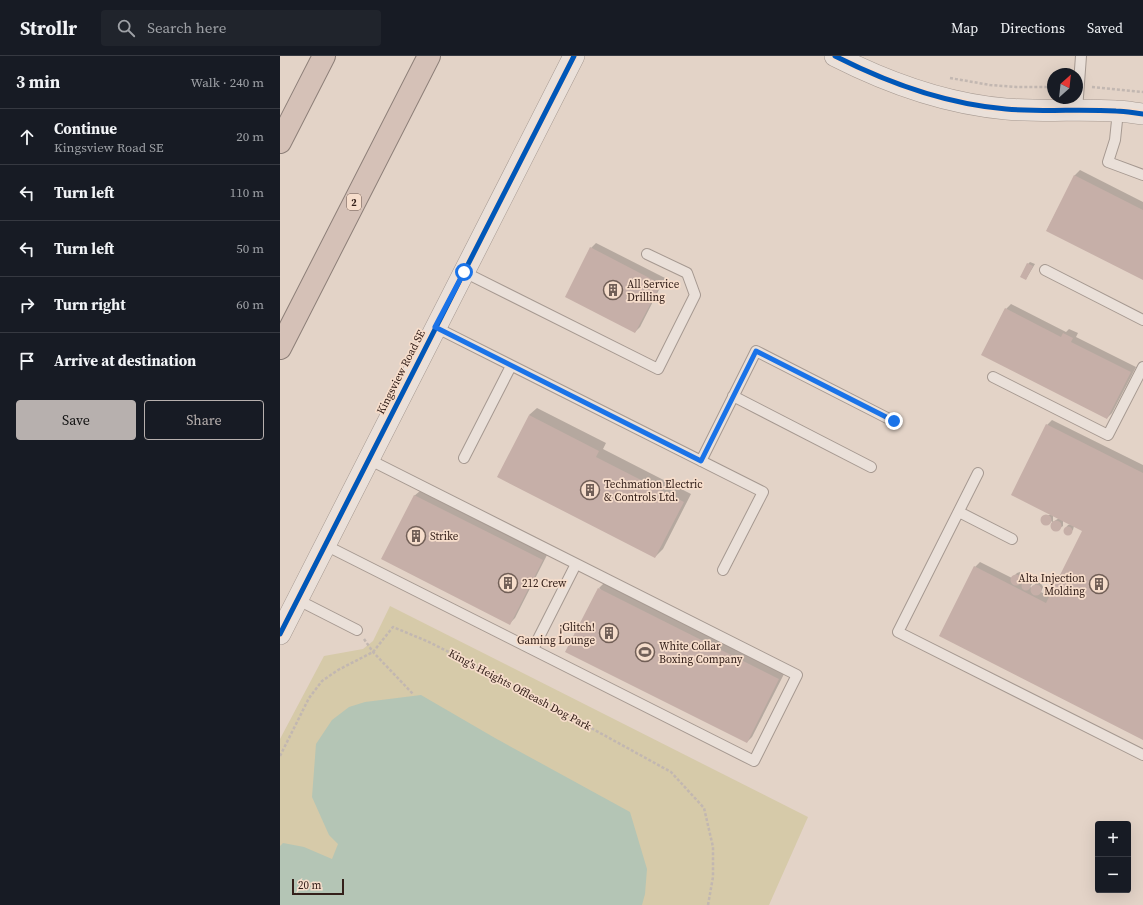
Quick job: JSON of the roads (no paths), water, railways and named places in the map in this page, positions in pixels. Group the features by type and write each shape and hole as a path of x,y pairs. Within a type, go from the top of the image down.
{"highway":[{"path":"280,130 314,56"},
{"path":"280,142 324,56"},
{"name":"2","path":"280,348 429,56"}],"street":[{"name":"Kingsview Road SE","path":"280,634 574,56"},
{"path":"835,56 853,65 915,90 957,101 1006,109 1118,111 1143,114"}],"lane":[{"path":"1077,110 1080,56"},
{"path":"1118,111 1115,140 1108,162 1143,175"},
{"path":"464,272 658,369 695,295 687,273 648,254"},
{"path":"1046,270 1143,320"},
{"path":"435,327 763,492 723,570"},
{"path":"701,461 756,351 894,421"},
{"path":"464,458 511,366"},
{"path":"993,378 1108,435 1143,367"},
{"path":"734,396 871,467"},
{"path":"325,545 754,761 771,728 797,675 368,459"},
{"path":"978,473 898,632 1143,755"},
{"path":"959,512 1012,539"},
{"path":"533,650 576,564"},
{"path":"298,600 357,630"}],"place":[{"name":"All Service Drilling","path":"613,290"},
{"name":"Techmation Electric & Controls Ltd.","path":"590,490"},
{"name":"Strike","path":"416,536"},
{"name":"212 Crew","path":"508,583"},
{"name":"Alta Injection Molding","path":"1099,584"},
{"name":"¡Glitch! Gaming Lounge","path":"609,633"},
{"name":"White Collar Boxing Company","path":"645,652"}]}
